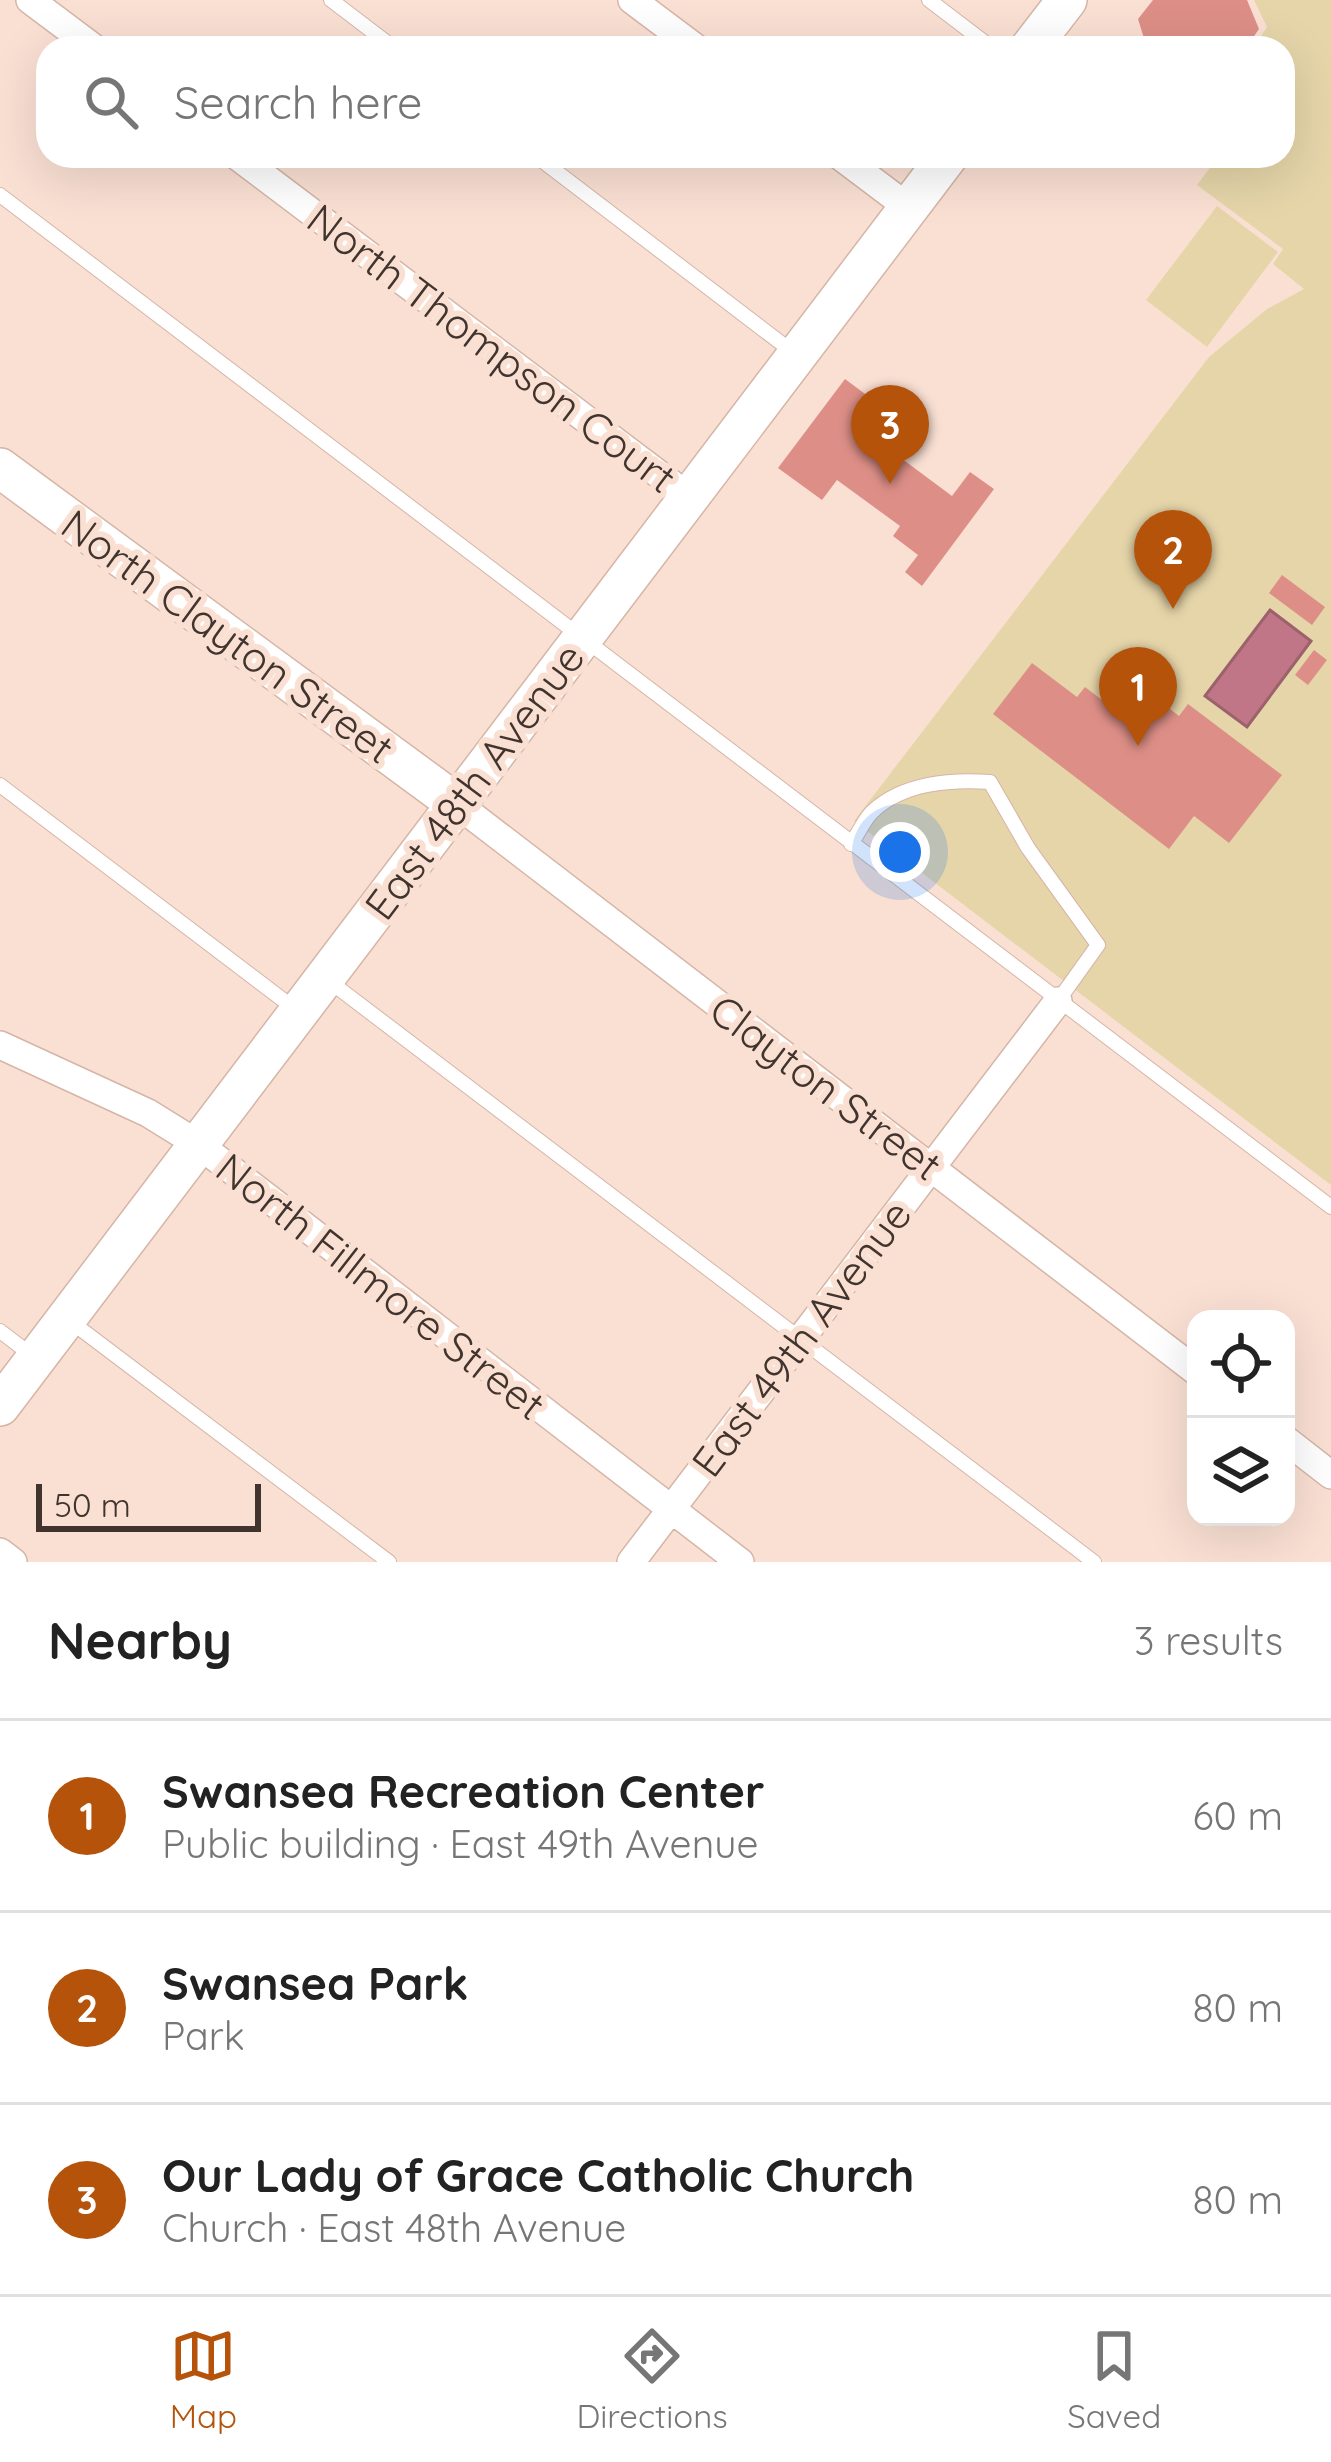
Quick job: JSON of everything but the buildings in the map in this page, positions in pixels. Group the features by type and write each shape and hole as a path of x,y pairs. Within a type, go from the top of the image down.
{"street":[{"path":"30,0 78,36"},
{"path":"632,0 680,36"},
{"path":"1039,36 1066,0"},
{"name":"North Thompson Court","path":"253,168 689,497"},
{"path":"856,168 909,208"},
{"name":"East 48th Avenue","path":"0,1406 939,168"},
{"name":"North Clayton Street","path":"0,468 457,804"},
{"name":"Clayton Street","path":"457,804 1187,1364"},
{"name":"East 49th Avenue","path":"631,1562 1058,1000"},
{"name":"North Fillmore Street","path":"0,1046 148,1113 198,1144 740,1562"},
{"path":"1295,1447 1331,1475"},
{"path":"0,1552 13,1562"}],"lane":[{"path":"331,0 378,36"},
{"path":"929,0 976,36"},
{"path":"552,168 797,355"},
{"path":"0,196 1331,1207"},
{"path":"851,844 873,811 918,786 959,779 990,782 1028,848 1098,945 1058,1000"},
{"path":"0,785 299,1012"},
{"path":"325,977 1094,1562"},
{"path":"66,1318 389,1562"},
{"path":"0,1331 36,1358"}],"shaded area":[{"path":"1254,0 1331,0 1331,1185 854,821 1209,357 1267,309 1304,289 1273,264 1283,249 1197,185 1210,168 1295,168 1295,36 1261,36 1267,27"},
{"path":"1217,206 1278,252 1207,347 1146,300"},
{"path":"1270,610 1311,641 1247,727 1205,696"}],"place":[{"name":"Our Lady of Grace Catholic Church","path":"890,484"},
{"name":"Swansea Park","path":"1173,609"},
{"name":"Swansea Recreation Center","path":"1138,746"}]}
